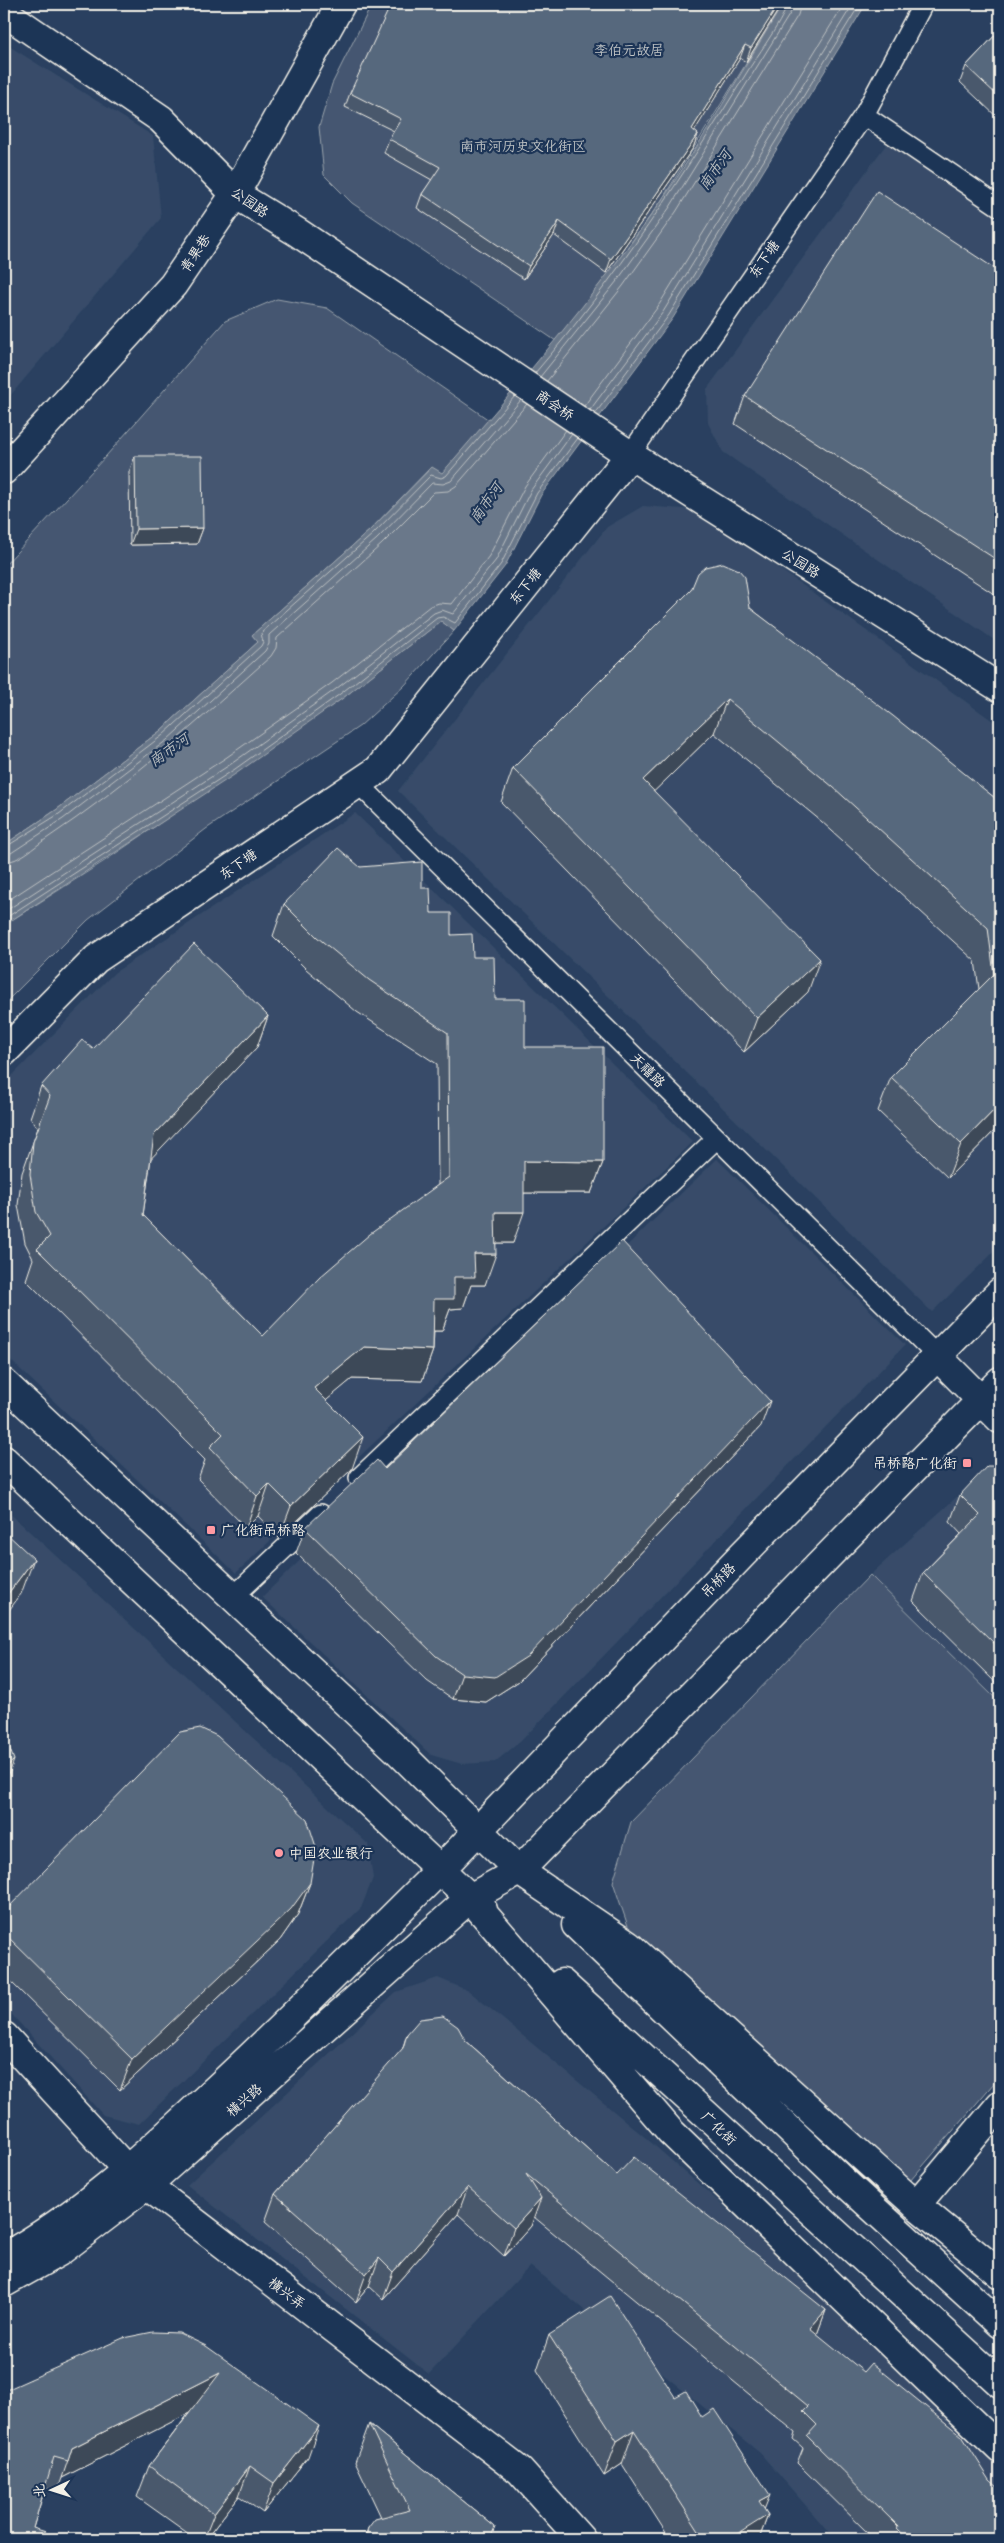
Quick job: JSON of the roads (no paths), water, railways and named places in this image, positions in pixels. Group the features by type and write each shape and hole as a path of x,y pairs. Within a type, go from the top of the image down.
{"main road":[{"name":"青果巷","path":"4,470 173,285 235,194 341,4"},
{"name":"公园路","path":"4,12 161,119 235,194 296,232 509,374"},
{"name":"商会桥","path":"509,374 602,437"},
{"name":"公园路","path":"602,437 1000,688"},
{"name":"东下塘","path":"4,1052 96,958 378,770 630,455"},
{"name":"吊桥路","path":"439,1871 742,1555 1000,1292"},
{"path":"937,1356 991,1410"},
{"path":"1000,1381 991,1410 519,1871 470,1898 670,2132 1000,2449"},
{"path":"4,1383 398,1751 519,1871 841,2179 1000,2324"},
{"name":"广化街","path":"4,1460 358,1791 439,1871 1000,2383"},
{"name":"横兴路","path":"4,2283 59,2252 137,2178 259,2050 439,1871"},
{"path":"519,1871 628,1945 916,2205 1000,2274"},
{"name":"横兴路","path":"4,2257 137,2178 470,1898"},
{"name":"横兴弄","path":"4,2036 137,2178 520,2471 581,2539"},
{"path":"916,2205 1000,2105"}],"lane":[{"name":"东下塘","path":"630,455 864,115 923,4"},
{"path":"864,115 1000,207"},
{"name":"天禧路","path":"359,784 937,1356"},
{"path":"349,1488 717,1138"},
{"path":"233,1597 334,1502"}],"water":[{"name":"南市河","path":"783,4 866,4 673,318 541,495 505,566 454,631 441,621 343,698 237,773 4,925 4,845 56,810 160,731 258,642 252,635 369,531 432,467 442,473 554,341 635,238 692,154"}],"place":[{"name":"吊桥路广化街","path":"967,1463"},
{"name":"广化街吊桥路","path":"211,1530"},
{"name":"中国农业银行","path":"279,1853"}],"park label":[{"name":"李伯元故居","path":"629,50"},
{"name":"南市河历史文化街区","path":"523,146"}]}
